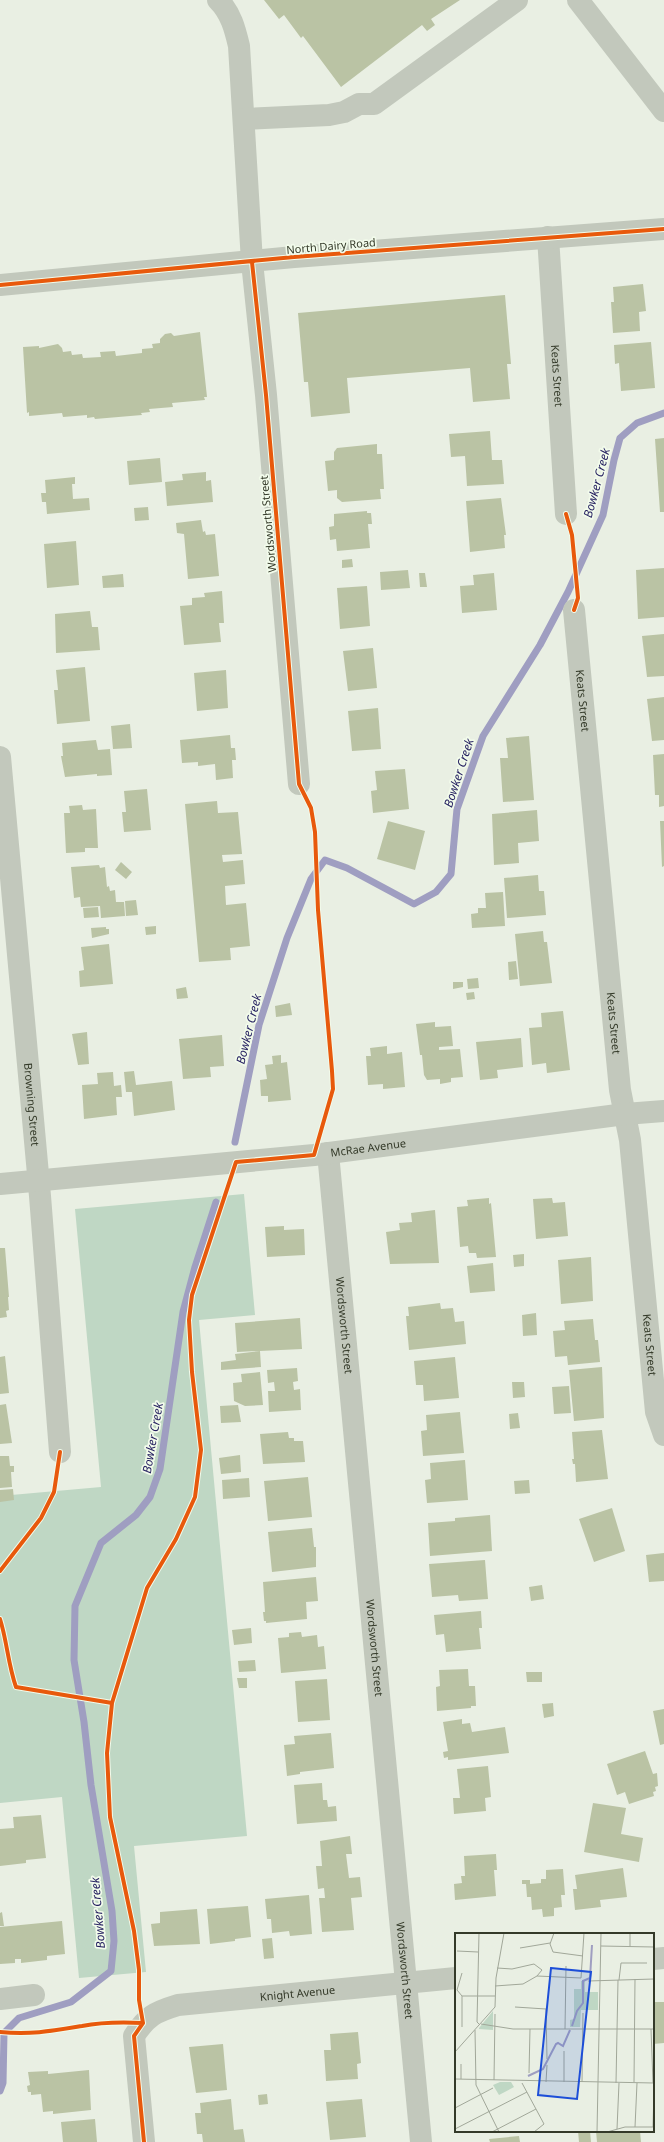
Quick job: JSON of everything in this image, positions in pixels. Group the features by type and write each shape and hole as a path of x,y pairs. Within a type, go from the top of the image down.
{"street":[{"name":"Wordsworth Street","path":"218,0 225,7 235,26 239,46 252,262 269,426 299,784"},
{"path":"244,120 329,115 344,112 359,104 374,104 517,0"},
{"path":"578,0 664,112"},
{"name":"North Dairy Road","path":"0,285 548,237 664,229"},
{"name":"Keats Street","path":"548,237 566,514"},
{"name":"Keats Street","path":"574,610 620,1082 630,1140 656,1412 664,1435"},
{"name":"Browning Street","path":"0,758 38,1180 60,1452"},
{"name":"McRae Avenue","path":"0,1184 328,1153 625,1114 664,1111"},
{"name":"Wordsworth Street","path":"328,1153 421,2142"},
{"path":"654,1960 664,1958"},
{"name":"Knight Avenue","path":"144,2142 134,2036 143,2022 157,2011 178,2005 455,1978"},
{"path":"0,1999 34,1994"}],"green space":[{"path":"244,1194 255,1315 199,1320 247,1836 134,1846 146,1972 79,1978 62,1797 0,1803 0,1496 101,1487 75,1209"}],"building":[{"path":"264,0 460,0 431,19 435,25 427,31 422,25 341,87 303,36 301,38 284,15 279,19"},
{"path":"643,284 646,311 639,312 640,331 613,333 611,302 614,302 613,287"},
{"path":"505,295 511,364 507,364 510,399 473,402 470,368 347,378 350,413 311,417 308,382 304,382 298,313"},
{"path":"200,332 207,397 204,397 205,400 172,403 173,407 149,409 150,412 141,413 142,415 95,419 94,417 87,418 87,415 63,417 62,413 29,416 29,412 27,413 23,347 39,346 39,348 58,344 62,348 63,352 71,351 72,355 82,354 83,358 101,357 100,352 115,351 116,356 142,353 142,349 153,348 152,344 160,343 160,339 165,334 171,333 174,336"},
{"path":"651,342 655,388 621,391 619,363 615,364 614,345"},
{"path":"490,431 492,460 502,460 504,484 467,486 465,456 451,457 449,434"},
{"path":"664,438 664,512 660,512 655,439"},
{"path":"377,444 377,454 382,454 384,489 380,489 381,499 342,502 337,498 337,490 328,491 325,461 334,460 334,452 337,448"},
{"path":"160,458 162,482 129,485 127,461"},
{"path":"206,472 206,481 211,480 213,502 167,506 165,482 183,480 182,474"},
{"path":"75,477 75,484 72,484 73,499 89,498 90,510 47,514 46,502 42,502 41,493 46,493 45,480"},
{"path":"501,498 506,535 504,535 505,548 470,552 466,501"},
{"path":"148,507 149,520 135,521 134,508"},
{"path":"367,511 367,513 371,513 372,524 368,524 370,548 337,551 336,539 330,540 329,527 334,526 334,514"},
{"path":"201,520 203,532 205,531 206,535 215,534 219,576 188,579 184,534 177,533 176,523"},
{"path":"76,541 79,585 47,588 44,544"},
{"path":"352,559 353,567 342,568 342,560"},
{"path":"664,568 664,617 638,619 636,570"},
{"path":"408,570 410,588 381,590 380,572"},
{"path":"419,573 425,573 427,587 420,587"},
{"path":"494,573 497,610 462,613 460,586 474,585 473,575"},
{"path":"123,574 124,587 103,588 102,576"},
{"path":"367,586 370,626 340,629 337,588"},
{"path":"222,591 224,623 219,623 221,642 184,645 180,606 192,605 192,598 205,597 204,593"},
{"path":"90,611 92,627 98,627 100,650 56,653 55,614"},
{"path":"664,634 664,676 647,677 642,636"},
{"path":"373,648 377,688 348,691 343,651"},
{"path":"85,667 90,721 57,724 54,690 58,690 56,670"},
{"path":"226,670 228,708 197,711 194,673"},
{"path":"664,697 664,740 652,741 647,699"},
{"path":"378,708 381,749 352,751 348,711"},
{"path":"130,724 132,748 113,749 111,726"},
{"path":"230,735 231,748 235,748 236,760 232,760 233,778 216,780 215,764 198,766 198,762 182,763 180,740"},
{"path":"529,736 534,800 503,802 500,758 508,758 506,738"},
{"path":"96,740 98,750 110,749 112,775 97,776 97,774 65,777 61,756 63,756 62,743"},
{"path":"664,754 664,806 659,807 659,795 655,795 653,755"},
{"path":"405,769 409,809 373,813 371,791 377,790 375,771"},
{"path":"147,789 151,830 124,832 122,812 126,812 124,791"},
{"path":"217,801 218,813 238,812 242,854 222,855 223,862 243,860 245,884 225,886 226,905 246,903 250,946 230,948 231,960 199,962 185,804"},
{"path":"82,805 83,810 96,809 98,848 85,848 85,852 66,853 64,813 70,813 69,806"},
{"path":"537,810 539,841 518,843 519,863 494,865 492,814"},
{"path":"388,821 425,831 415,870 377,859"},
{"path":"660,821 664,821 664,866 662,867"},
{"path":"121,862 132,872 126,879 115,870"},
{"path":"99,865 100,868 105,867 107,887 109,886 110,891 115,890 116,902 124,902 125,916 101,918 100,906 81,907 80,897 74,898 71,867"},
{"path":"538,875 539,891 544,891 546,915 507,918 504,878"},
{"path":"503,892 505,926 472,928 471,914 478,913 478,908 486,908 485,893"},
{"path":"136,900 138,915 126,916 125,901"},
{"path":"98,907 99,917 84,918 83,908"},
{"path":"156,926 156,934 146,935 145,927"},
{"path":"106,927 106,929 109,929 109,934 92,938 91,928"},
{"path":"543,931 544,942 547,942 552,983 520,986 515,934"},
{"path":"109,944 113,984 80,987 79,971 84,970 81,947"},
{"path":"516,961 518,979 509,980 508,962"},
{"path":"478,978 479,988 468,989 467,979"},
{"path":"453,982 463,982 463,987 453,989"},
{"path":"186,987 188,998 177,999 176,989"},
{"path":"474,992 475,999 467,1000 466,993"},
{"path":"290,1003 292,1015 276,1017 275,1006"},
{"path":"563,1011 570,1070 547,1073 546,1063 532,1065 529,1028 542,1027 541,1013"},
{"path":"435,1022 435,1027 451,1026 453,1046 439,1047 439,1050 460,1049 463,1077 451,1078 451,1082 440,1084 440,1079 427,1080 424,1075 416,1024"},
{"path":"87,1032 89,1064 78,1065 72,1034"},
{"path":"222,1035 224,1066 210,1067 211,1077 183,1079 179,1039"},
{"path":"521,1038 523,1067 497,1070 498,1078 480,1080 476,1042"},
{"path":"387,1046 387,1054 402,1052 405,1087 383,1089 383,1084 368,1085 366,1056 371,1056 370,1048"},
{"path":"281,1055 281,1063 287,1062 291,1100 268,1102 268,1096 261,1096 260,1080 267,1079 265,1065 273,1064 272,1056"},
{"path":"134,1071 136,1085 172,1081 175,1110 134,1116 132,1092 126,1092 124,1072"},
{"path":"113,1072 114,1086 121,1085 122,1097 116,1097 117,1115 84,1119 82,1085 98,1084 97,1073"},
{"path":"489,1198 489,1204 491,1203 496,1257 477,1258 476,1253 469,1253 468,1246 460,1247 457,1207 468,1206 467,1200"},
{"path":"552,1198 553,1203 565,1202 568,1236 536,1239 533,1199"},
{"path":"435,1210 439,1263 390,1264 386,1232 400,1230 399,1223 412,1222 411,1213"},
{"path":"284,1226 284,1230 304,1229 305,1255 267,1257 265,1227"},
{"path":"0,1248 5,1248 9,1310 6,1311 7,1317 0,1318"},
{"path":"524,1254 524,1266 514,1267 513,1255"},
{"path":"591,1257 593,1301 561,1304 558,1260"},
{"path":"493,1263 495,1291 470,1293 467,1266"},
{"path":"440,1303 441,1309 453,1308 455,1322 464,1321 466,1344 409,1350 406,1316 409,1316 408,1307"},
{"path":"536,1313 537,1335 523,1336 522,1315"},
{"path":"300,1318 302,1349 237,1352 235,1323"},
{"path":"593,1319 595,1340 598,1340 600,1362 568,1365 567,1356 555,1357 553,1331 565,1330 564,1321"},
{"path":"260,1351 261,1367 221,1370 221,1362 236,1360 235,1354"},
{"path":"5,1356 9,1393 0,1394 0,1357"},
{"path":"455,1357 459,1398 424,1401 423,1385 416,1385 414,1361"},
{"path":"602,1367 604,1418 574,1421 569,1370"},
{"path":"297,1368 298,1381 293,1382 294,1390 300,1389 301,1410 269,1412 268,1391 275,1391 274,1382 268,1383 267,1370"},
{"path":"260,1372 263,1405 245,1406 234,1401 233,1383 242,1382 241,1374"},
{"path":"512,1382 524,1382 525,1397 513,1398"},
{"path":"569,1386 571,1413 554,1414 552,1387"},
{"path":"6,1404 12,1443 0,1444 0,1405"},
{"path":"238,1405 241,1422 221,1423 220,1406"},
{"path":"460,1412 464,1453 423,1456 421,1431 427,1430 426,1415"},
{"path":"518,1413 520,1428 510,1429 509,1414"},
{"path":"602,1430 608,1479 576,1482 575,1464 573,1464 572,1459 574,1459 572,1432"},
{"path":"288,1432 289,1438 294,1438 294,1441 303,1441 305,1462 263,1464 260,1434"},
{"path":"240,1455 241,1472 221,1474 219,1458"},
{"path":"0,1456 9,1456 10,1466 14,1466 14,1472 11,1472 12,1487 0,1488"},
{"path":"465,1460 468,1500 427,1503 425,1480 431,1479 430,1463"},
{"path":"308,1477 312,1517 268,1521 264,1481"},
{"path":"249,1478 250,1497 223,1499 222,1480"},
{"path":"529,1480 530,1493 515,1494 514,1481"},
{"path":"13,1489 14,1500 0,1502 0,1490"},
{"path":"612,1508 625,1551 594,1562 579,1519"},
{"path":"490,1515 492,1551 430,1556 428,1523 455,1521 455,1518"},
{"path":"312,1528 314,1547 316,1547 316,1567 272,1572 268,1532"},
{"path":"664,1553 664,1581 649,1582 646,1555"},
{"path":"485,1560 488,1599 459,1601 458,1595 432,1597 429,1564"},
{"path":"316,1577 318,1601 306,1602 307,1619 266,1623 266,1621 264,1621 263,1612 265,1612 263,1582"},
{"path":"542,1585 544,1599 531,1601 529,1587"},
{"path":"481,1611 482,1628 479,1628 481,1649 446,1652 444,1634 436,1635 434,1615"},
{"path":"251,1628 252,1643 234,1645 232,1630"},
{"path":"301,1632 302,1637 317,1635 318,1647 324,1646 326,1669 281,1673 278,1638 289,1637 289,1633"},
{"path":"255,1660 256,1671 239,1672 238,1661"},
{"path":"468,1669 469,1686 475,1686 476,1706 471,1706 471,1708 437,1711 436,1687 440,1686 439,1670"},
{"path":"526,1672 542,1672 542,1682 527,1682"},
{"path":"237,1678 247,1678 247,1688 239,1688"},
{"path":"327,1679 330,1720 298,1722 295,1681"},
{"path":"553,1703 554,1716 544,1718 542,1704"},
{"path":"664,1709 664,1744 660,1745 653,1711"},
{"path":"462,1719 462,1724 470,1723 472,1732 505,1727 509,1753 448,1760 448,1757 444,1758 443,1752 448,1751 443,1722"},
{"path":"331,1733 334,1768 300,1772 300,1774 287,1776 284,1745 295,1744 294,1736"},
{"path":"645,1751 653,1774 657,1773 658,1786 655,1787 656,1791 653,1792 654,1796 629,1804 625,1792 617,1795 607,1764"},
{"path":"488,1766 491,1797 485,1798 486,1811 454,1814 453,1798 460,1798 457,1769"},
{"path":"322,1783 323,1800 327,1800 328,1807 336,1806 337,1821 297,1824 294,1785"},
{"path":"593,1803 626,1808 621,1834 643,1838 639,1862 584,1852"},
{"path":"41,1815 46,1858 26,1860 26,1863 0,1866 0,1829 14,1828 13,1817"},
{"path":"350,1836 352,1854 346,1854 349,1878 360,1877 362,1897 351,1898 354,1930 322,1932 319,1898 325,1898 324,1888 318,1889 316,1866 322,1866 320,1841"},
{"path":"496,1854 497,1870 494,1870 496,1896 455,1900 454,1884 462,1883 461,1876 465,1876 464,1856"},
{"path":"623,1868 627,1897 600,1900 601,1907 575,1910 573,1889 577,1889 575,1875"},
{"path":"563,1869 565,1895 561,1895 562,1907 554,1908 554,1916 543,1917 542,1909 532,1910 531,1897 527,1897 526,1884 522,1884 522,1880 530,1880 530,1884 541,1883 541,1879 546,1879 546,1870"},
{"path":"309,1895 312,1934 290,1936 289,1931 272,1933 271,1919 267,1919 265,1899"},
{"path":"248,1906 251,1937 235,1939 235,1941 210,1944 207,1909"},
{"path":"197,1909 200,1944 154,1946 151,1924 160,1923 160,1912"},
{"path":"2,1912 4,1926 0,1926 0,1913"},
{"path":"62,1921 65,1954 47,1956 47,1960 21,1963 21,1959 15,1959 15,1963 0,1964 0,1927"},
{"path":"272,1938 274,1958 264,1959 262,1939"},
{"path":"654,2002 664,2002 664,2043 654,2044"},
{"path":"358,2032 361,2063 357,2064 358,2079 326,2081 324,2050 331,2050 330,2034"},
{"path":"223,2044 227,2090 196,2093 189,2047"},
{"path":"89,2070 91,2110 53,2114 53,2111 43,2112 41,2094 31,2095 31,2092 28,2092 27,2086 30,2085 28,2072 48,2071 48,2074"},
{"path":"267,2094 268,2104 259,2105 258,2095"},
{"path":"231,2099 234,2130 243,2129 245,2142 203,2142 202,2134 197,2134 195,2113 201,2113 200,2103"},
{"path":"362,2099 366,2137 330,2140 326,2102"},
{"path":"95,2119 97,2142 63,2142 61,2122"},
{"path":"578,2132 590,2132 591,2142 579,2142"},
{"path":"596,2132 640,2132 641,2142 597,2142"},
{"path":"519,2136 520,2142 490,2142 489,2139"}],"waterway":[{"name":"Bowker Creek","path":"235,1142 259,1025 287,938 311,879 325,860 347,868 414,904 436,892 451,874 457,809 483,736 540,645 568,592 603,515 620,438 637,423 664,413"},
{"name":"Bowker Creek","path":"0,2091 3,2083 4,2033 19,2018 71,2002 111,1971 114,1941 112,1911 91,1785 84,1722 74,1660 75,1606 101,1543 136,1515 150,1497 160,1469 183,1312 195,1267 216,1202"}],"cycle path":[{"path":"0,285 294,257 664,229"},
{"path":"143,2023 139,2000 139,1970 134,1931 110,1817 107,1753 112,1703 147,1588 176,1539 195,1497 201,1450 192,1372 189,1320 192,1295 236,1162 314,1155 333,1089 318,910 315,832 311,808 299,784 266,395 252,262"},
{"path":"566,514 572,535 578,598 574,610"},
{"path":"0,1571 41,1518 54,1492 60,1452"},
{"path":"0,1619 16,1687 112,1703"},
{"path":"0,2032 32,2033 105,2023 143,2023"},
{"path":"143,2023 134,2036 144,2142"}]}
